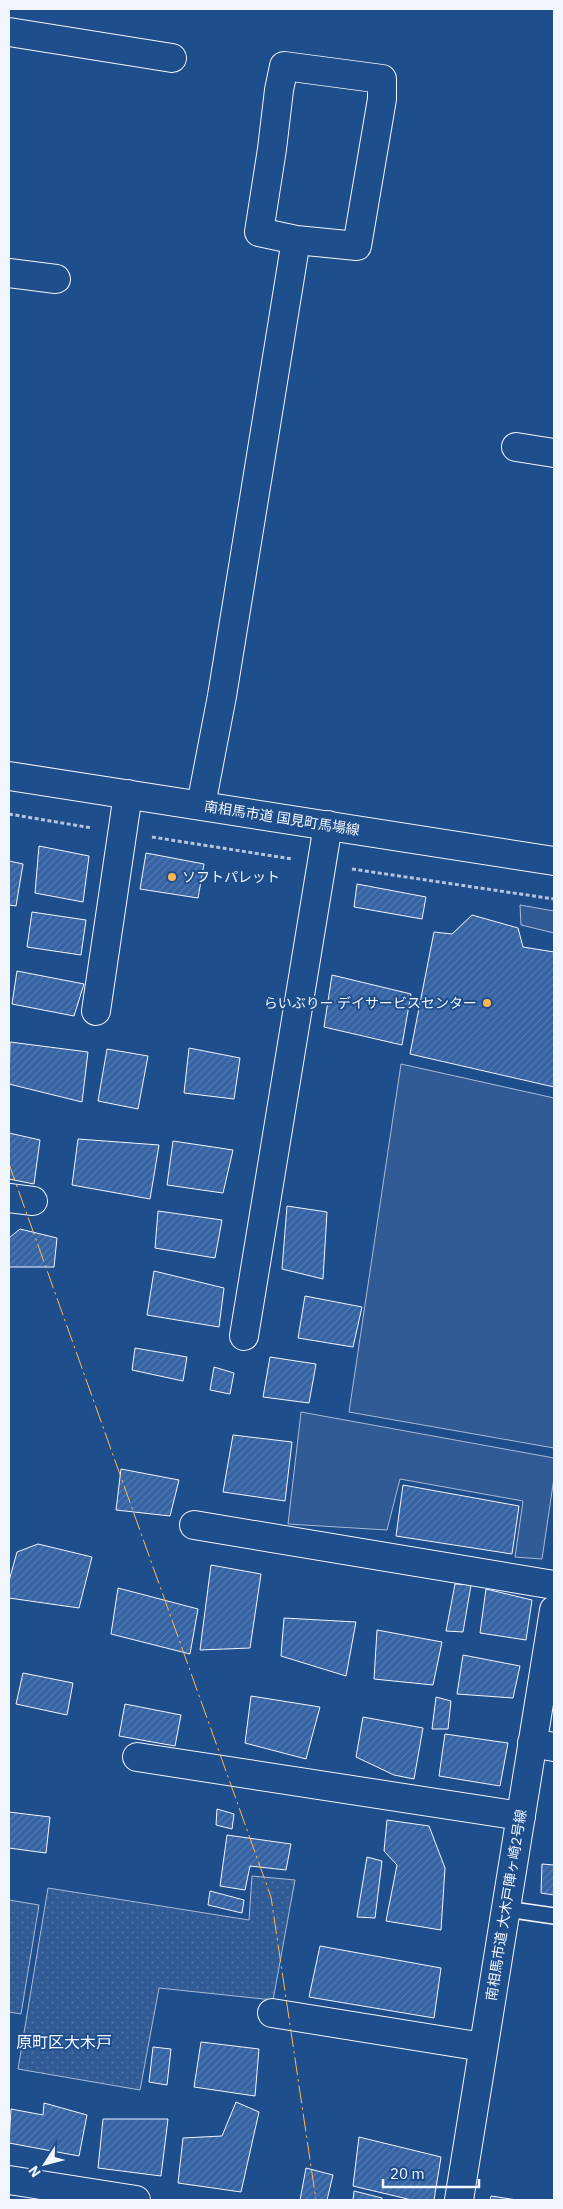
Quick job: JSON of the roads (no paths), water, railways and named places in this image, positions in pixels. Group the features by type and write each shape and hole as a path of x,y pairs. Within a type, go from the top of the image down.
{"street":[{"path":"9,32 172,58"},
{"path":"284,66 382,80 382,99 357,246 296,240 259,232 284,66"},
{"path":"202,805 222,696 296,240"},
{"path":"9,273 56,279"},
{"path":"516,446 554,453"},
{"name":"南相馬市道 国見町馬場線","path":"9,776 554,861"},
{"path":"96,1012 128,794"},
{"path":"244,1336 328,825"},
{"path":"194,1525 554,1585"},
{"name":"南相馬市道 大木戸陣ヶ崎2号線","path":"459,2200 521,1816 543,1745 554,1610"},
{"path":"137,1757 521,1816"},
{"path":"272,2013 483,2047"},
{"path":"9,2180 136,2200"}],"lane":[{"path":"506,1908 554,1916"}],"place":[{"name":"ソフトパレット","path":"172,877"},
{"name":"らいぶりー デイサービスセンター","path":"487,1003"}],"district":[{"name":"原町区大木戸","path":"64,2042"}]}
